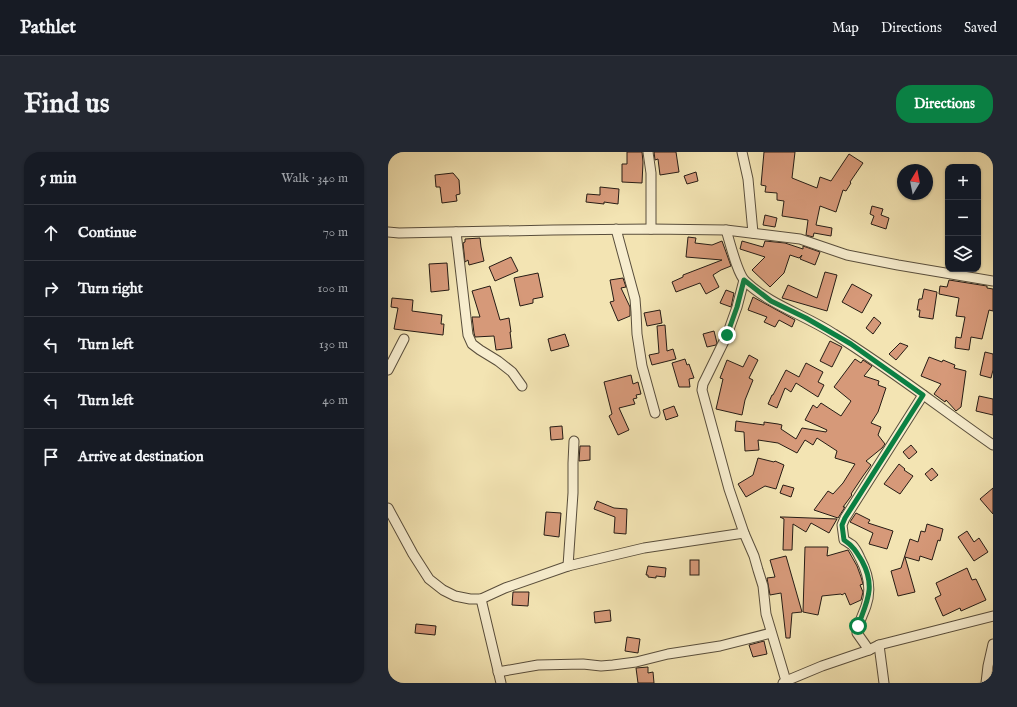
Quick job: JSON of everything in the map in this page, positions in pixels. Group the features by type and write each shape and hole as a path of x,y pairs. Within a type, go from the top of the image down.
{"street":[{"path":"648,152 651,172 651,229"},
{"path":"742,152 748,179 753,233"},
{"path":"616,229 635,299 637,334 642,366 655,413"},
{"path":"388,232 616,229 726,230 800,239 847,255 993,281"},
{"path":"726,230 736,262 744,280 771,301 806,318 845,340 993,445"},
{"path":"456,232 468,335 472,344 512,372 522,386"},
{"path":"744,280 737,307 727,335 703,384 702,390 729,489 760,575 763,586 766,614 785,682 822,666 879,646 993,616"},
{"path":"388,370 404,338"},
{"path":"869,650 857,633 858,626 866,606 869,590 869,579 865,567 856,550 852,545 844,540 842,525 923,395"},
{"path":"568,566 573,493 574,441"},
{"path":"388,508 413,554 429,579 443,590 455,596 470,599 481,599 505,588 568,566 644,548 744,533"},
{"path":"481,599 501,683"},
{"path":"498,672 538,665 582,664 601,666 636,662 668,654 720,646 772,634"},
{"path":"986,683 993,644"},
{"path":"879,646 884,683"}],"building":[{"path":"627,152 642,152 642,183 622,182 622,164 627,164"},
{"path":"654,152 676,152 679,172 660,175 658,159 655,160"},
{"path":"764,152 795,152 792,178 817,188 820,177 831,181 849,154 863,163 850,182 851,183 846,191 843,190 836,212 820,206 816,225 832,228 831,236 814,233 813,237 806,235 808,220 782,216 784,201 777,200 777,193 765,192 766,186 761,185"},
{"path":"696,172 698,181 687,184 684,176"},
{"path":"453,173 459,180 460,194 456,195 457,201 442,203 440,187 436,187 435,175"},
{"path":"600,187 619,189 618,204 586,202 587,194 600,195"},
{"path":"872,206 883,209 881,215 889,218 886,229 871,224 874,216 870,214"},
{"path":"765,215 777,218 775,227 763,225"},
{"path":"688,237 696,238 695,243 712,245 722,241 731,266 713,275 719,287 706,294 700,283 676,292 672,282 683,277 683,275 722,260 686,257"},
{"path":"480,238 484,261 469,265 468,260 465,262 463,243 465,242 465,239"},
{"path":"742,241 763,247 765,241 785,243 803,249 803,246 820,252 815,265 800,259 802,255 799,258 790,255 784,273 770,287 752,270 765,257 740,249"},
{"path":"511,257 518,271 495,281 489,267"},
{"path":"447,263 449,290 431,292 429,264"},
{"path":"825,272 837,275 827,311 782,298 788,285 817,298"},
{"path":"538,273 543,297 533,299 533,303 520,306 514,278"},
{"path":"623,278 626,287 621,288 630,307 630,316 618,321 610,302 614,301 610,280"},
{"path":"949,280 987,286 987,288 993,289 993,311 989,310 982,339 971,337 969,350 955,348 956,337 961,338 965,317 956,316 959,298 939,294 940,286 947,287"},
{"path":"852,284 872,295 862,313 842,302"},
{"path":"490,286 500,320 509,318 512,348 496,350 494,336 475,337 472,317 480,317 472,291"},
{"path":"924,289 937,292 933,319 919,317 920,310 917,310 919,299 922,299"},
{"path":"726,290 734,293 731,307 720,303"},
{"path":"753,297 795,320 792,327 779,320 775,327 764,322 767,317 748,310"},
{"path":"392,298 413,300 412,311 442,315 441,324 444,324 443,335 394,329 398,308 391,307"},
{"path":"660,310 662,323 647,326 644,313"},
{"path":"874,317 881,323 873,334 866,328"},
{"path":"665,325 667,351 673,349 676,359 652,365 649,355 659,353 657,326"},
{"path":"714,331 717,343 716,345 707,347 703,334"},
{"path":"565,334 569,346 551,351 548,339"},
{"path":"830,341 842,347 832,367 820,361"},
{"path":"900,343 908,346 896,360 889,354"},
{"path":"985,352 993,354 993,370 991,378 980,375"},
{"path":"749,355 758,360 749,378 753,380 745,400 742,415 716,409 723,379 720,378 727,360 743,367"},
{"path":"929,357 942,362 943,360 955,365 954,368 966,371 961,407 956,411 946,400 945,402 934,394 941,384 921,376"},
{"path":"685,359 687,365 689,364 694,378 689,379 690,387 679,387 672,363"},
{"path":"855,359 861,363 863,360 872,366 864,376 879,381 878,385 886,388 878,412 871,423 881,427 878,435 885,444 866,461 871,465 851,494 852,495 843,507 845,507 838,518 814,510 828,491 833,494 843,483 855,464 835,458 837,451 817,438 813,445 805,440 797,453 778,443 758,440 759,450 745,451 744,432 735,431 736,421 764,425 764,422 782,425 781,429 796,439 802,428 826,432 827,430 805,420 813,405 817,408 821,403 841,416 851,401 834,387"},
{"path":"806,363 823,372 818,382 824,385 818,397 796,383 791,392 785,388 777,408 768,404 786,370 799,377"},
{"path":"631,375 633,384 638,382 641,394 636,395 637,398 633,399 635,404 619,408 629,430 618,435 609,416 612,414 604,382"},
{"path":"979,396 993,399 993,415 976,411"},
{"path":"674,406 678,416 666,420 663,410"},
{"path":"562,426 563,439 551,440 550,427"},
{"path":"911,445 917,452 909,459 903,452"},
{"path":"580,446 590,446 590,460 579,461"},
{"path":"758,458 775,461 784,465 776,489 765,486 746,497 738,484 753,475"},
{"path":"899,464 905,469 904,470 913,476 900,494 884,484"},
{"path":"932,468 938,475 931,481 925,474"},
{"path":"783,485 794,488 791,497 780,493"},
{"path":"993,488 993,514 980,499"},
{"path":"597,501 614,508 627,509 626,534 614,533 615,517 594,509"},
{"path":"546,512 561,513 559,537 544,535"},
{"path":"856,513 870,520 868,523 893,531 887,549 869,544 873,533 850,522"},
{"path":"780,517 837,519 829,533 811,523 806,532 793,524 792,550 783,550 784,519"},
{"path":"927,524 943,529 940,541 938,540 932,560 920,556 919,561 905,557 915,592 898,596 891,571 901,568 910,539 918,542 921,531 925,532"},
{"path":"967,531 974,542 979,538 988,552 974,561 958,537"},
{"path":"805,547 828,547 827,556 848,550 857,566 863,584 860,585 863,592 861,600 850,605 845,593 842,595 822,596 818,615 803,612"},
{"path":"786,556 802,612 792,613 790,638 786,638 781,593 770,595 767,578 775,577 770,560"},
{"path":"690,560 699,560 699,575 690,575"},
{"path":"648,566 666,568 665,577 648,577 648,575 646,575"},
{"path":"967,568 972,580 976,579 986,600 961,611 960,608 943,616 935,598 941,595 936,583"},
{"path":"513,592 529,592 528,606 512,605"},
{"path":"610,610 611,621 595,623 594,612"},
{"path":"416,624 436,626 435,635 415,633"},
{"path":"627,637 640,639 638,653 625,651"},
{"path":"764,641 767,654 753,657 749,645"},
{"path":"648,667 648,673 653,672 654,683 638,683 636,668"}],"route":[{"path":"727,335 737,307 744,280 771,301 806,318 851,344 923,395 842,525 844,540 852,545 856,550 865,567 869,579 869,590 866,606 858,626"}]}
